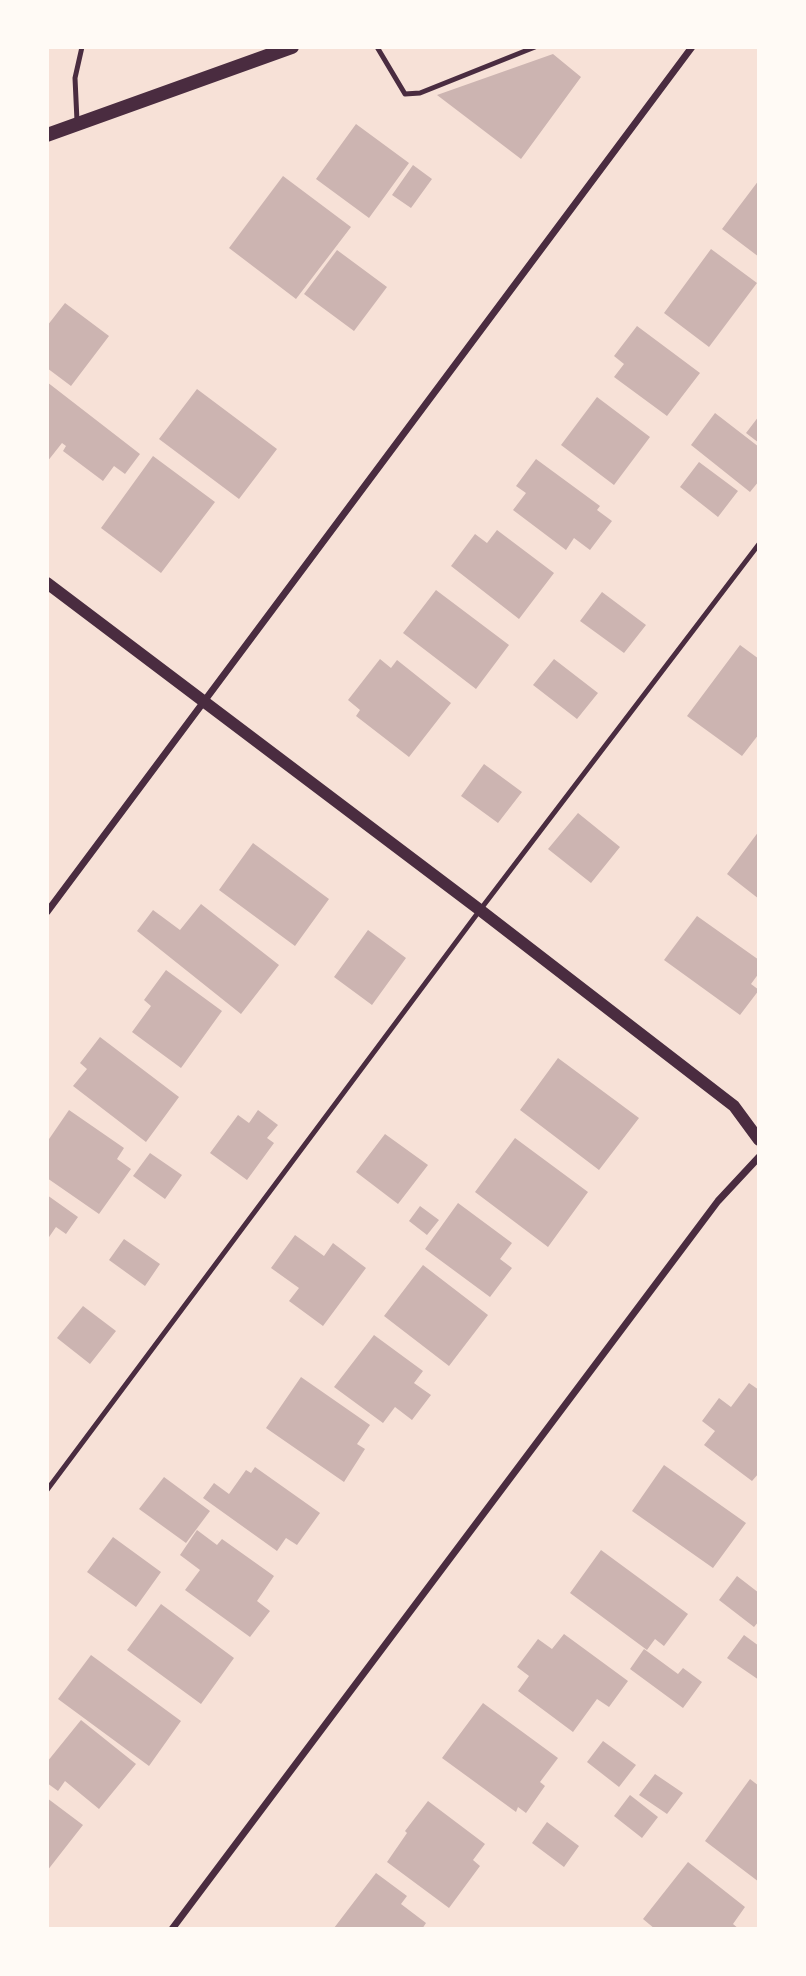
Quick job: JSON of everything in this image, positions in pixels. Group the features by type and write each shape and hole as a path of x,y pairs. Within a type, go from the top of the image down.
{"main road":[{"path":"47,135 292,47"}],"street":[{"path":"47,912 692,47"},
{"path":"47,583 734,1106 759,1140"},
{"path":"172,1929 710,1212 759,1157"}],"lane":[{"path":"77,125 75,78 82,47"},
{"path":"377,47 405,94 420,93 536,47"},
{"path":"47,1490 480,910 759,544"}],"building":[{"path":"553,54 581,77 521,159 437,95"},
{"path":"356,124 409,163 369,218 316,179"},
{"path":"413,165 432,179 411,208 392,195"},
{"path":"283,176 351,227 296,299 229,248"},
{"path":"759,180 759,257 722,229"},
{"path":"711,249 757,283 709,347 664,313"},
{"path":"337,250 387,287 354,331 304,294"},
{"path":"65,303 109,336 71,386 47,368 47,326"},
{"path":"637,326 700,373 667,416 614,377 624,364 614,356"},
{"path":"47,382 140,454 125,474 114,466 103,481 63,451 66,446 62,443 47,462"},
{"path":"197,389 277,449 239,499 159,439"},
{"path":"597,397 650,437 614,485 561,445"},
{"path":"715,413 759,447 759,481 750,492 691,445"},
{"path":"759,416 759,443 746,433"},
{"path":"153,456 215,502 161,573 101,528"},
{"path":"536,459 600,506 597,510 612,521 590,550 574,538 566,550 513,510 526,493 516,486"},
{"path":"699,462 738,491 718,517 680,487"},
{"path":"497,530 554,573 519,619 451,566 475,534 487,543"},
{"path":"436,590 509,645 476,689 403,633"},
{"path":"602,592 646,625 624,653 580,621"},
{"path":"740,645 759,659 759,734 742,756 687,716"},
{"path":"380,659 391,668 397,660 451,703 409,757 356,716 360,710 348,700"},
{"path":"554,659 598,693 577,719 533,685"},
{"path":"484,764 522,792 498,823 461,796"},
{"path":"578,813 620,847 591,883 548,849"},
{"path":"759,831 759,899 727,874"},
{"path":"253,843 329,899 295,946 219,890"},
{"path":"201,904 279,965 241,1014 137,931 153,910 180,930"},
{"path":"697,916 759,960 759,973 751,984 759,990 740,1015 664,960"},
{"path":"368,930 406,958 372,1005 334,977"},
{"path":"166,970 222,1011 181,1068 132,1032 151,1006 144,1000"},
{"path":"100,1037 179,1097 146,1142 73,1086 87,1069 80,1063"},
{"path":"558,1058 639,1118 599,1170 520,1110"},
{"path":"69,1110 124,1148 117,1159 131,1169 99,1214 47,1178 47,1142"},
{"path":"258,1110 278,1125 267,1138 274,1143 247,1180 210,1153 238,1115 249,1123"},
{"path":"385,1134 428,1165 398,1204 356,1172"},
{"path":"515,1138 588,1192 548,1247 475,1192"},
{"path":"150,1153 182,1175 165,1199 133,1176"},
{"path":"47,1195 78,1217 66,1234 56,1227 47,1240"},
{"path":"458,1203 512,1243 500,1259 512,1268 490,1297 425,1249"},
{"path":"420,1206 439,1220 427,1235 409,1221"},
{"path":"295,1235 324,1256 333,1243 366,1268 323,1326 289,1301 299,1288 271,1268"},
{"path":"124,1239 160,1264 145,1286 109,1260"},
{"path":"423,1265 488,1315 449,1366 384,1316"},
{"path":"83,1306 116,1331 90,1364 57,1338"},
{"path":"374,1335 423,1371 414,1383 431,1395 412,1420 395,1407 383,1423 334,1387"},
{"path":"301,1377 370,1425 357,1444 365,1449 344,1482 266,1428"},
{"path":"749,1383 759,1390 759,1473 752,1481 704,1445 715,1431 702,1421 719,1398 731,1407"},
{"path":"664,1465 746,1523 713,1568 632,1511"},
{"path":"255,1467 320,1513 297,1545 286,1538 277,1551 203,1498 214,1483 229,1494 246,1470 251,1473"},
{"path":"164,1477 210,1511 186,1543 139,1509"},
{"path":"197,1530 217,1545 222,1539 274,1576 257,1601 270,1611 250,1637 185,1590 200,1570 180,1555"},
{"path":"113,1537 161,1572 136,1607 87,1572"},
{"path":"601,1550 688,1614 664,1646 655,1639 647,1650 570,1593"},
{"path":"737,1576 759,1593 759,1621 754,1627 719,1600"},
{"path":"161,1604 234,1658 201,1704 127,1650"},
{"path":"564,1634 628,1681 609,1707 597,1699 573,1732 518,1691 529,1676 517,1667 538,1639 552,1649"},
{"path":"744,1635 759,1646 759,1680 727,1658"},
{"path":"644,1649 678,1674 683,1668 702,1682 683,1708 630,1669"},
{"path":"91,1655 181,1721 149,1766 58,1699"},
{"path":"483,1703 558,1758 540,1782 545,1786 526,1813 518,1807 516,1812 442,1758"},
{"path":"81,1720 136,1764 99,1809 65,1781 58,1791 47,1783 47,1762"},
{"path":"603,1741 636,1765 619,1787 587,1762"},
{"path":"655,1774 683,1793 667,1814 639,1795"},
{"path":"750,1779 759,1786 759,1882 705,1841"},
{"path":"630,1795 658,1817 642,1838 614,1816"},
{"path":"47,1798 83,1825 47,1871"},
{"path":"428,1801 485,1844 473,1860 480,1866 449,1908 387,1862 407,1833 405,1831"},
{"path":"547,1822 579,1846 564,1867 532,1843"},
{"path":"688,1862 745,1907 733,1924 739,1929 655,1929 643,1919"},
{"path":"376,1873 407,1896 401,1904 426,1923 422,1929 334,1928"}]}
